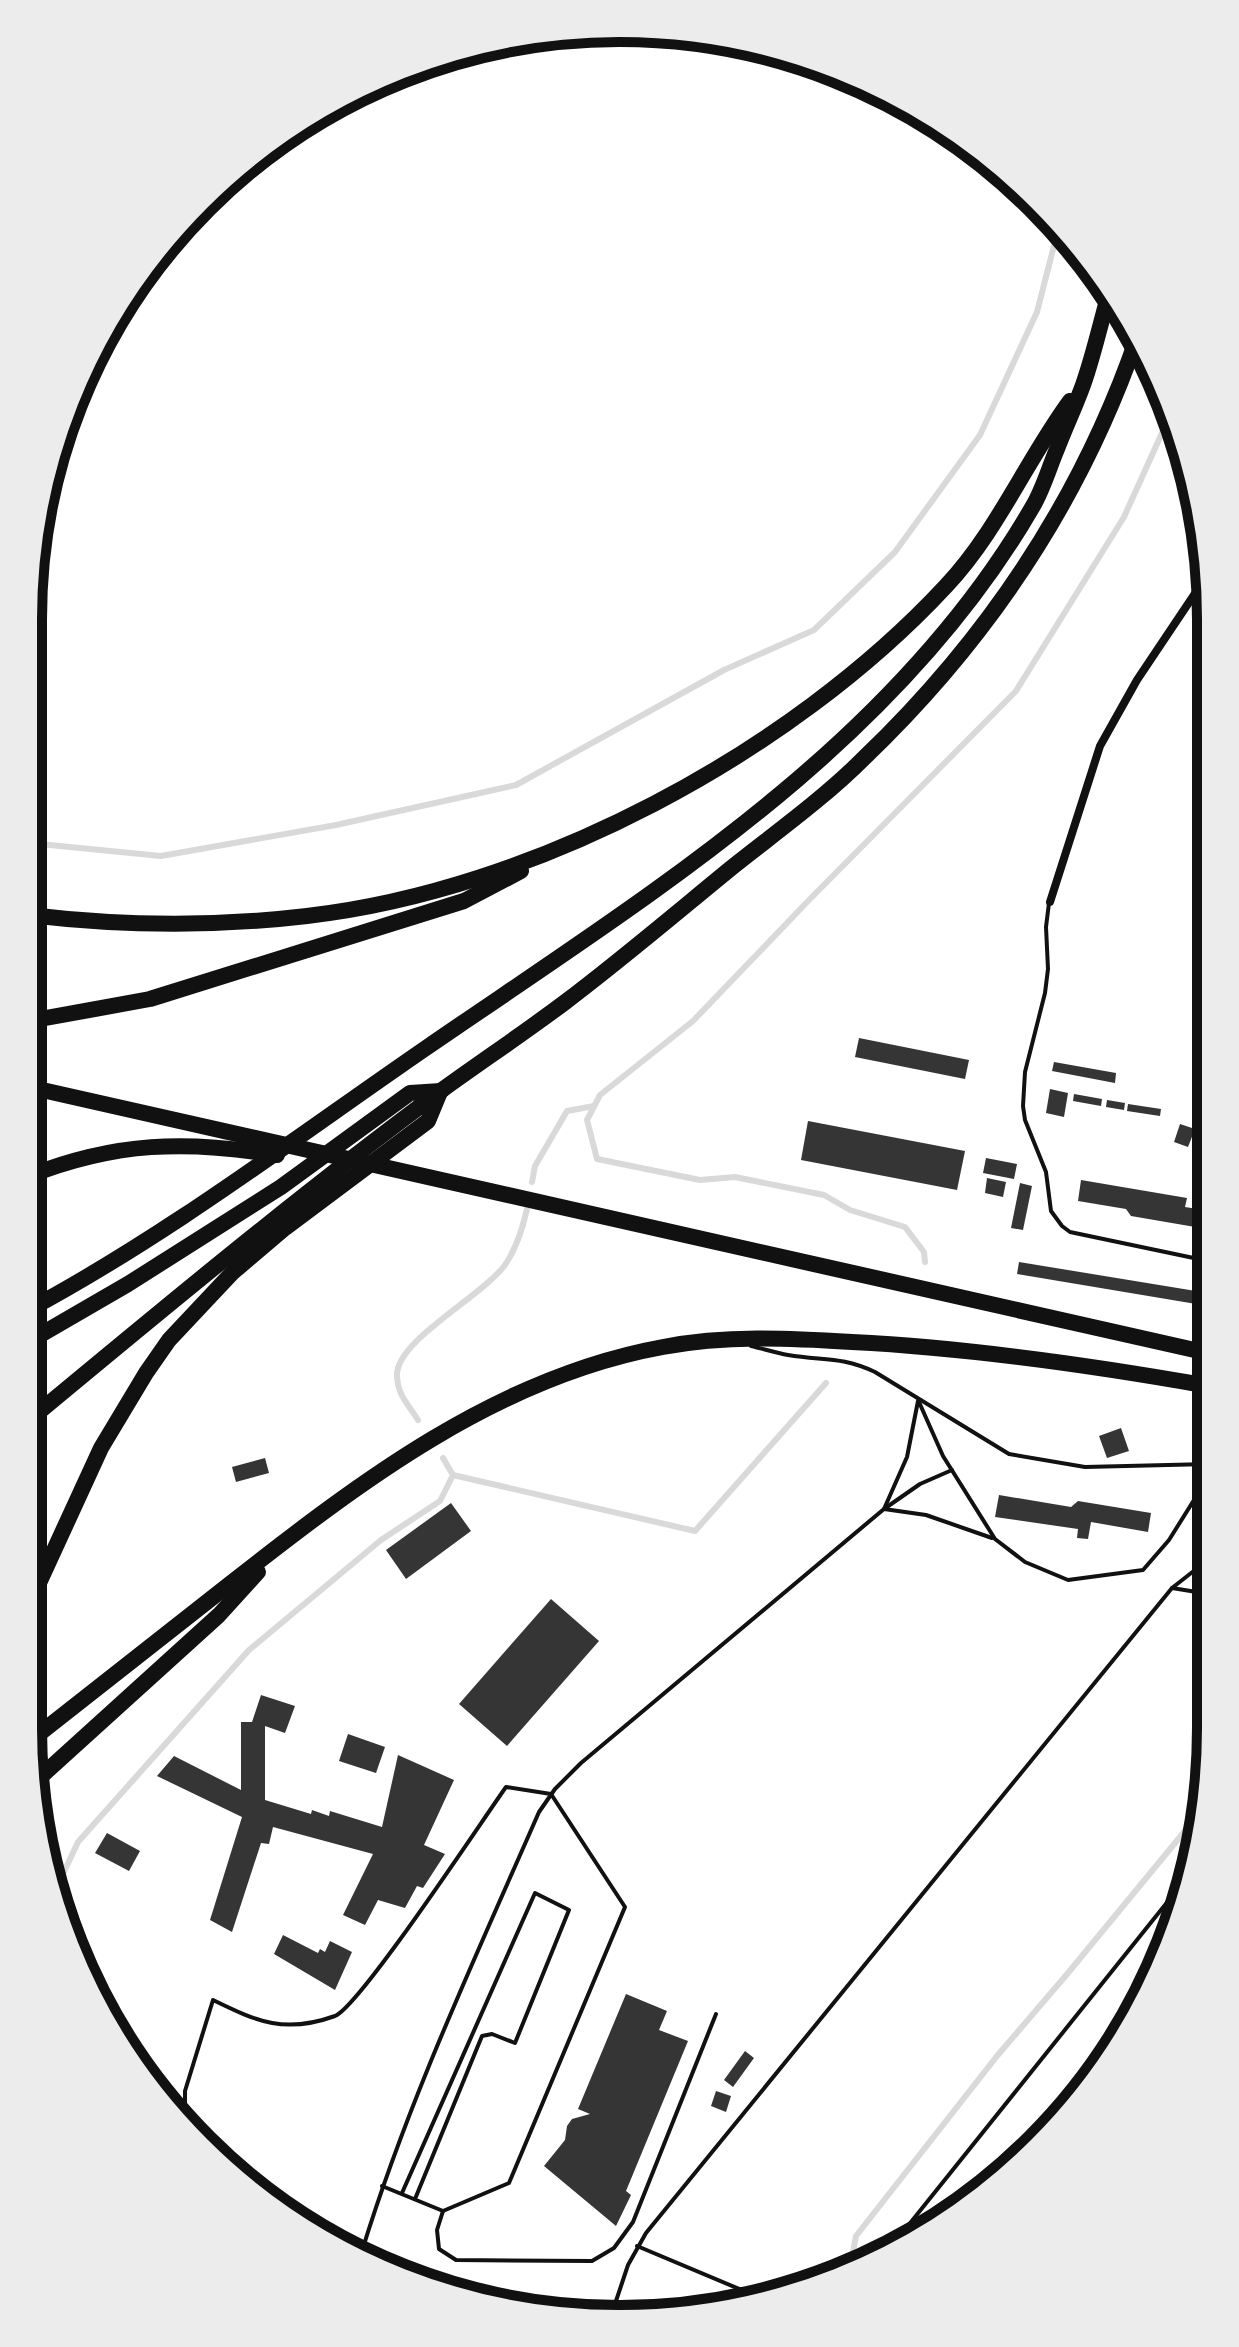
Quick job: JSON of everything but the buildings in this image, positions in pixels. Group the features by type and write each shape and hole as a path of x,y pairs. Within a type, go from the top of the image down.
{"highway":[{"path":"42,1302 116,1258 238,1178 720,842 788,788 858,726 927,652 1005,549 1035,503 1083,384 1105,307"},
{"path":"42,1409 274,1217 574,995 794,820 861,761 944,676 988,620 1050,529 1091,451 1132,354"},
{"path":"42,1019 150,999 464,901 707,775 809,708 946,586 980,546 1046,433 1083,384"},
{"path":"42,916 127,924 191,924 309,916 416,895 469,880 532,859 603,828"},
{"path":"42,1090 1197,1351"},
{"path":"42,1334 128,1284 281,1187 410,1093 441,1091"},
{"path":"42,1577 101,1448 161,1351 232,1273 285,1228 428,1121 441,1091"},
{"path":"42,1172 97,1153 171,1145 249,1150 464,1185"},
{"path":"42,1731 288,1538 388,1466 469,1417 618,1357 662,1347 724,1340 808,1339 991,1352 1073,1362 1197,1384"},
{"path":"44,1774 219,1615 288,1538"}],"street":[{"path":"1050,902 1100,746 1137,680 1196,592"}],"lane":[{"path":"1050,902 1046,927 1048,969 1045,993 1022,1089 1025,1120 1046,1172 1051,1211 1070,1232 1197,1259"},
{"path":"724,1340 790,1355 854,1362 1009,1454 1085,1467 1197,1464"},
{"path":"918,1400 952,1470 995,1539"},
{"path":"884,1509 907,1457 918,1400"},
{"path":"364,2245 382,2186 468,1973 539,1812 551,1794 581,1763 884,1509 920,1484 952,1470"},
{"path":"884,1509 926,1515 995,1539 1025,1562 1068,1580 1143,1570 1169,1540 1197,1495"},
{"path":"185,2108 185,2091 213,2000 253,2019 293,2027 338,2015 367,1984 506,1787 551,1794 625,1907 509,2183 443,2211 382,2186"},
{"path":"402,2194 535,1893 569,1910 515,2043 492,2034 482,2036 415,2199"},
{"path":"905,2230 1171,1898"},
{"path":"443,2211 437,2230 439,2249 456,2260 592,2261 614,2248 633,2222 716,2014"}],"path":[{"path":"615,2305 636,2246 1172,1588 1197,1568"},
{"path":"1172,1588 1197,1592"},
{"path":"636,2246 744,2291"}],"waterway":[{"path":"42,844 161,856 336,825 516,785 724,670 814,630 895,552 980,435 1037,312 1055,241"},
{"path":"925,1262 924,1252 905,1227 850,1210 824,1195 735,1177 700,1180 597,1159 587,1120 600,1095 693,1021 1016,691 1124,517 1164,429"},
{"path":"532,1182 535,1166 567,1111 594,1106"},
{"path":"418,1420 399,1389 397,1376 400,1362 425,1333 481,1289 507,1262 527,1209"},
{"path":"453,1475 695,1531 826,1383"},
{"path":"62,1875 78,1842 249,1650 381,1540 440,1501 453,1475 443,1458"},
{"path":"852,2255 856,2236 997,2056 1188,1827"}]}
